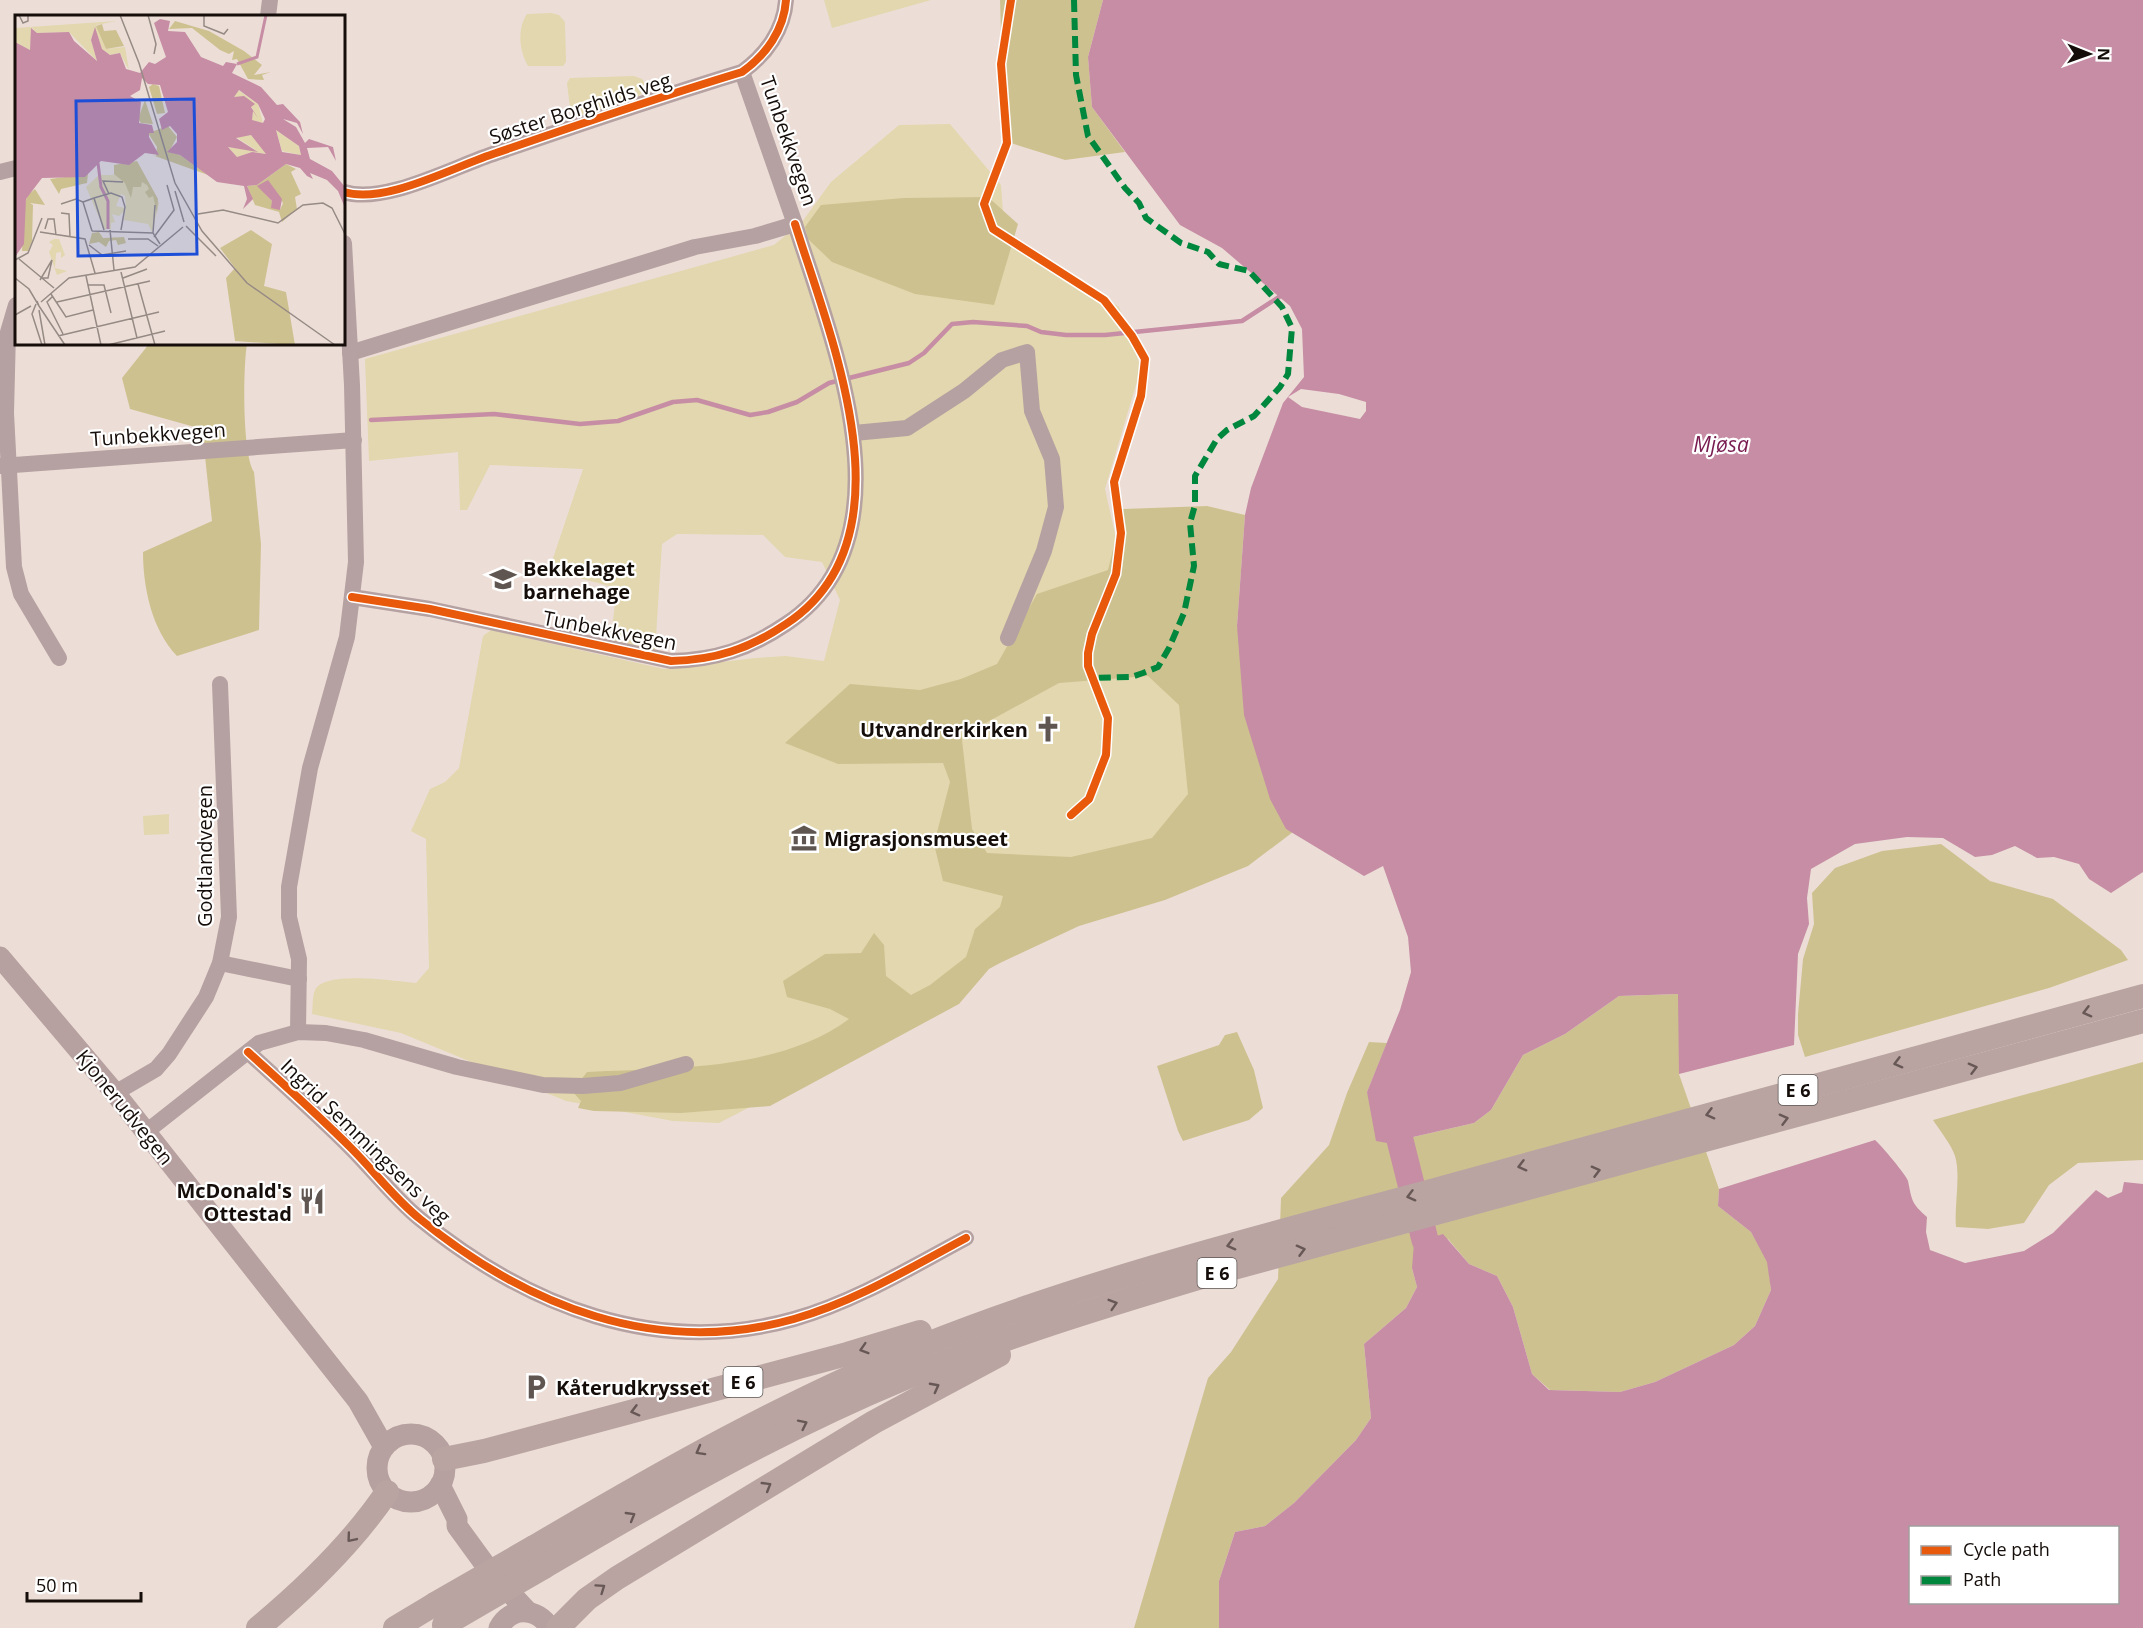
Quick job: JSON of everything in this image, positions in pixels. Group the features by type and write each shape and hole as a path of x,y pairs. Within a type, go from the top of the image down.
{"highway":[{"name":"E 6","path":"539,1557 677,1490 803,1424 918,1372 1058,1321 1209,1275 1373,1219 1453,1185 2143,996"},
{"name":"E 6","path":"395,1628 440,1619 721,1440 805,1398 922,1346 1042,1302 1176,1261 1373,1219 1459,1208 2143,1021"},
{"name":"E 6","path":"444,1459 484,1451 847,1354 930,1329 1042,1302"},
{"name":"E 6","path":"558,1628 587,1599 626,1572 883,1417 990,1361 1058,1321"},
{"path":"258,1628 313,1580 354,1535 387,1492"}],"main road":[{"name":"Kjonerudvegen","path":"0,957 115,1093 391,1442"},
{"path":"418,1434 439,1447 444,1459 445,1472 440,1485 432,1495 420,1501 397,1499 381,1485 377,1466 391,1442 418,1434"},
{"path":"440,1485 457,1519 458,1526 489,1570 527,1611 544,1619 550,1628"},
{"path":"420,1501 449,1524 458,1526"},
{"path":"489,1570 501,1624 514,1613 527,1611"}],"street":[{"path":"268,15 270,0"},
{"name":"Søster Borghilds veg","path":"345,192 364,194 398,188 494,153 742,72 760,59 774,39 786,0"},
{"name":"Tunbekkvegen","path":"352,597 440,611 653,659 689,660 726,655 760,640 800,615 825,588 836,570 848,537 853,501 856,461 849,401 795,224 742,72"},
{"path":"0,172 15,168"},
{"name":"Tunbekkvegen","path":"350,353 695,247 755,236 795,224"},
{"path":"345,261 354,440 356,562 352,597"},
{"path":"15,308 8,332 4,465 12,553 17,580 26,603 59,658"},
{"path":"854,433 907,428 964,391 1002,360 1027,352 1032,411 1052,459 1056,507 1044,551 1008,638"},
{"name":"Tunbekkvegen","path":"4,465 354,440"},
{"name":"Ingrid Semmingsens veg","path":"298,1032 299,959 289,917 289,887 301,810 347,637 352,597"},
{"name":"Godtlandvegen","path":"115,1093 156,1069 169,1054 203,1003 220,963 229,916 220,684"},
{"path":"220,963 299,979"},
{"name":"Ingrid Semmingsens veg","path":"146,1132 259,1043 298,1032 326,1033 364,1040 457,1067 543,1085 589,1086 620,1083 686,1065"},
{"name":"Ingrid Semmingsens veg","path":"248,1052 351,1148 418,1218 465,1254 500,1276 578,1313 618,1325 687,1332 724,1331 793,1319 885,1281 966,1238"}],"shaded area":[{"path":"824,0 931,0 832,28"},
{"path":"1000,0 1103,0 1088,57 1092,107 1125,152 1065,160 1004,141"},
{"path":"527,14 559,15 565,22 566,62 563,66 528,66 520,40 524,20"},
{"path":"634,76 642,79 645,86 639,96 575,118 571,116 567,83 570,78"},
{"path":"950,124 1001,185 1004,226 1016,238 1119,307 1141,368 1105,489 1117,543 1173,656 1232,859 998,950 959,999 719,1123 673,1121 566,1101 401,1033 312,1014 314,993 321,984 346,978 416,983 429,968 426,839 411,831 430,789 445,782 459,768 483,636 491,630 664,669 786,656 824,661 840,600 822,562 785,557 763,535 677,534 662,544 655,651 610,644 615,604 610,601 613,587 549,570 583,469 490,465 467,510 460,510 458,452 369,461 365,359 774,245 802,222 831,182 899,125"},
{"path":"988,197 1018,224 994,305 915,294 832,262 808,239 805,227 821,205 904,198"},
{"path":"148,345 247,345 244,390 245,430 250,462 254,472 261,544 259,630 177,656 161,634 147,594 143,552 212,521 202,429 130,409 122,378"},
{"path":"1207,506 1245,515 1237,626 1286,829 1293,832 1248,866 1165,900 1079,926 1000,963 989,969 959,1004 770,1106 681,1113 594,1111 578,1108 581,1101 572,1091 587,1072 688,1067 757,1058 790,1049 821,1036 849,1019 830,1009 787,997 783,981 825,954 861,953 874,933 884,945 886,976 911,995 930,985 966,957 975,929 1000,907 1003,896 943,881 934,844 950,782 943,763 838,764 785,743 850,684 920,690 961,679 997,664 1037,594 1108,570 1123,509","holes":["1148,676 1179,705 1188,794 1152,838 1071,857 987,853 972,829 961,731 982,725 1059,683"]},
{"path":"169,814 169,834 144,835 143,816"},
{"path":"1941,844 1990,881 2053,899 2121,950 2128,960 2049,988 1805,1057 1798,1035 1798,1014 1803,959 1814,924 1812,893 1835,868 1882,851"},
{"path":"1679,994 1679,1074 1719,1189 1718,1206 1751,1232 1768,1262 1771,1290 1755,1326 1734,1345 1655,1382 1620,1392 1550,1390 1532,1374 1513,1307 1497,1276 1469,1264 1448,1239 1412,1268 1417,1287 1406,1308 1364,1344 1371,1418 1356,1440 1294,1503 1265,1526 1235,1532 1219,1581 1219,1628 1134,1628 1208,1378 1231,1352 1278,1279 1281,1198 1329,1145 1347,1093 1369,1042 1387,1043 1367,1092 1387,1143 1474,1123 1491,1110 1523,1055 1565,1034 1619,996"},
{"path":"1237,1032 1254,1070 1263,1108 1249,1120 1183,1141 1157,1066 1219,1045 1225,1035"},
{"path":"2143,1062 2143,1160 2078,1163 2049,1185 2024,1223 1988,1229 1956,1227 1957,1164 1948,1142 1933,1120"}],"water":[{"name":"Mjøsa","path":"1103,0 2143,0 2143,872 2111,893 2089,879 2079,864 2054,857 2037,858 2015,846 1992,855 1975,857 1943,838 1907,837 1855,844 1811,869 1807,898 1809,924 1798,954 1794,1045 1679,1074 1678,994 1619,996 1565,1034 1523,1055 1491,1110 1474,1123 1387,1143 1376,1141 1367,1092 1400,1010 1411,972 1408,937 1383,866 1364,876 1286,829 1270,799 1244,715 1237,626 1245,515 1251,488 1283,403 1304,377 1302,329 1290,306 1222,248 1180,225 1092,107 1088,57"},
{"path":"1875,1140 1907,1178 1913,1201 1927,1217 1926,1232 1930,1250 1965,1263 2024,1251 2053,1233 2096,1190 2108,1198 2122,1192 2124,1182 2143,1184 2143,1628 1219,1628 1219,1581 1235,1532 1265,1526 1294,1503 1356,1440 1371,1418 1364,1344 1406,1308 1417,1287 1412,1268 1414,1243 1443,1234 1469,1264 1497,1276 1513,1307 1532,1374 1549,1390 1620,1392 1655,1382 1734,1345 1755,1326 1771,1290 1767,1262 1751,1232 1718,1206 1719,1189"}],"pier":[{"path":"1301,389 1339,394 1366,402 1366,411 1360,419 1302,407 1288,397"}],"waterway":[{"path":"371,420 494,414 580,424 618,421 673,402 697,400 750,415 768,412 797,402 829,383 909,363 924,353 952,324 973,322 1027,326 1041,332 1066,335 1105,335 1242,321 1279,297"},
{"path":"1400,1140 1425,1240"}],"marked path":[{"path":"1074,0 1076,75 1088,136 1125,188 1139,203 1146,218 1181,243 1208,252 1219,264 1249,271 1282,307 1292,328 1288,374 1280,387 1254,416 1227,430 1217,439 1195,476 1195,505 1190,523 1194,566 1184,613 1169,648 1158,667 1143,673 1131,677 1093,678"}],"cycle path":[{"path":"345,192 361,195 399,189 557,132 742,72 759,58 772,41 782,22 786,0"},
{"path":"1011,0 1001,64 1007,143 984,204 993,229 1104,300 1132,336 1145,359 1141,396 1114,482 1121,533 1116,574 1092,634 1088,653 1088,666 1108,718 1106,755 1089,799 1071,815"},
{"path":"352,597 430,609 671,661 731,652 759,640 786,624 825,587 847,542 855,490 853,435 842,379 827,323 795,224"},
{"path":"248,1052 339,1136 420,1219 461,1250 504,1277 549,1299 595,1316 643,1327 692,1332 743,1329 794,1319 860,1294 966,1238"}],"place":[{"name":"Bekkelaget barnehage","path":"503,579"},
{"name":"Utvandrerkirken","path":"1048,729"},
{"name":"Migrasjonsmuseet","path":"804,838"},
{"name":"McDonald's Ottestad","path":"312,1201"},
{"name":"Kåterudkrysset","path":"536,1387"}]}
